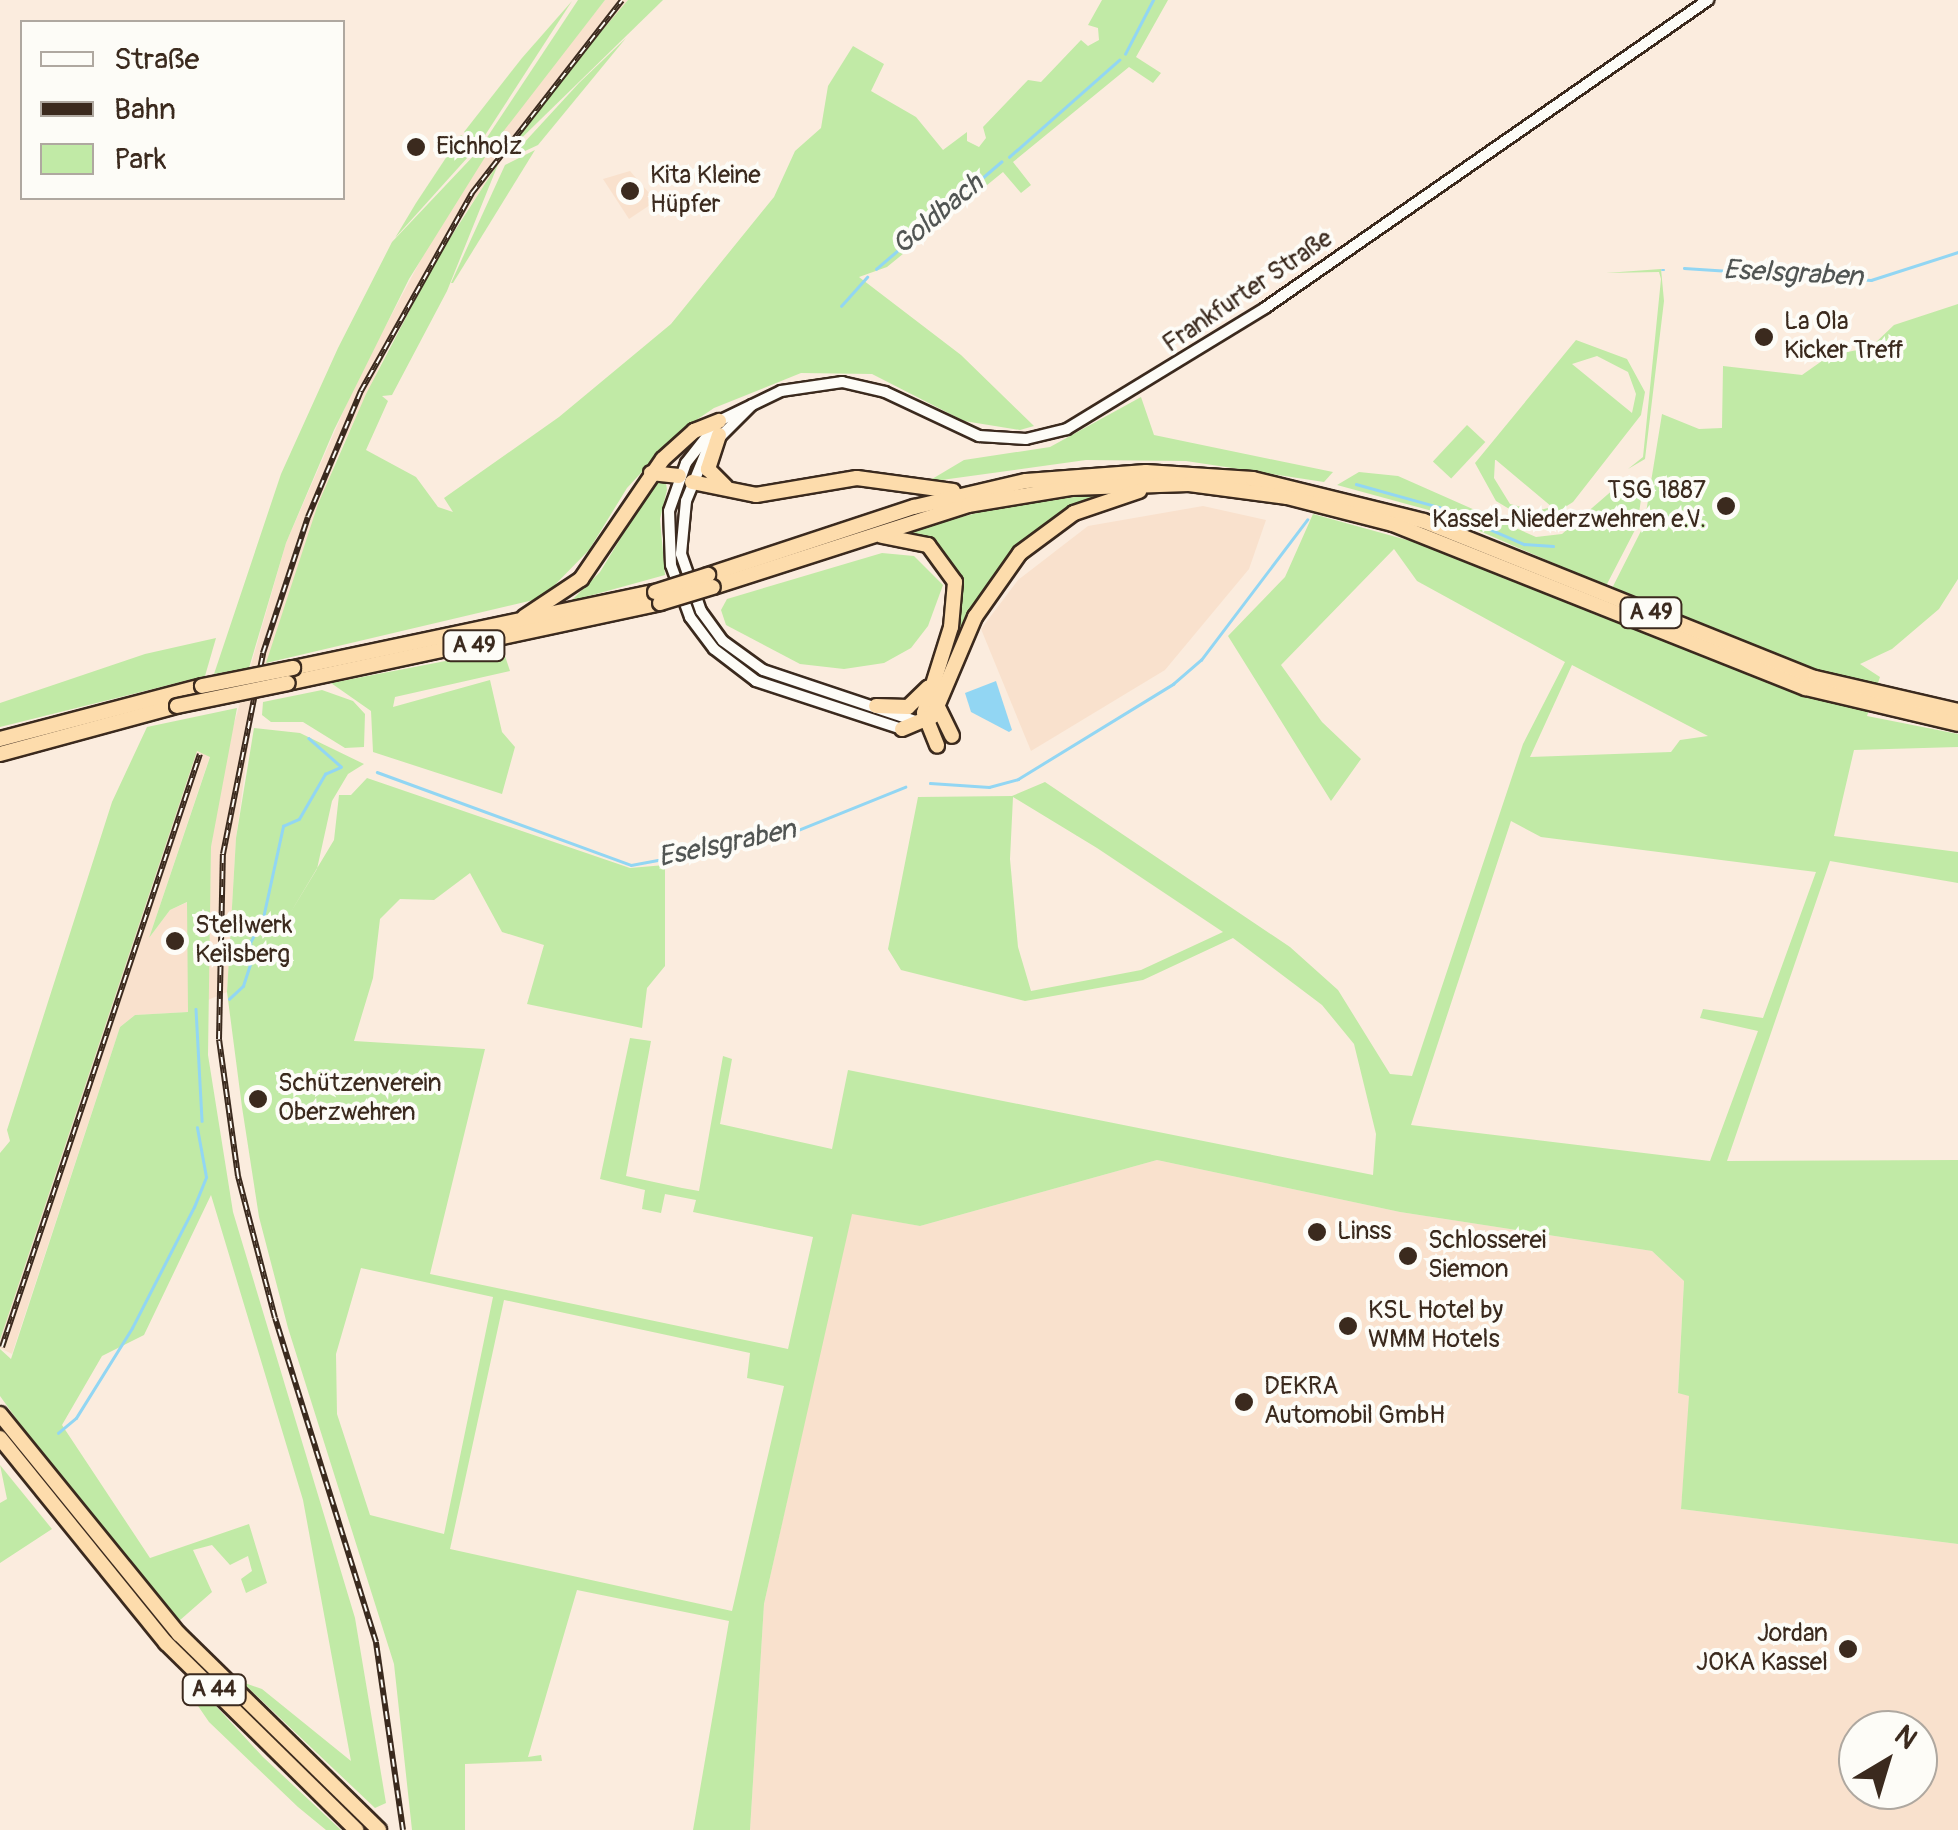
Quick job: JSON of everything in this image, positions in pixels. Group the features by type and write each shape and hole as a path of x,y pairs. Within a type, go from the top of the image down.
{"highway":[{"path":"485,631 541,609 572,587 651,473 688,436 719,428 710,473 745,495"},
{"name":"A 49","path":"0,739 658,598 969,492 1132,472 1350,498 1466,537 1815,678 1958,711"},
{"path":"651,473 745,495 857,478 969,492"},
{"path":"902,730 925,725 938,706 975,617 1020,553 1074,513 1164,484"},
{"name":"A 49","path":"711,581 1011,496 1164,484 1291,491 1471,552 1806,688 1958,724"},
{"path":"856,538 915,538 950,569 956,605 925,725 937,744"},
{"name":"A 49","path":"290,676 485,631 658,598"},
{"path":"876,706 912,705 934,679"},
{"name":"A 49","path":"0,754 178,699"},
{"path":"938,706 952,736"},
{"path":"0,1410 6,1441"},
{"name":"A 44","path":"6,1441 179,1634 376,1828"},
{"name":"A 44","path":"6,1441 166,1643 356,1830"}],"main road":[{"name":"Frankfurter Straße","path":"719,428 765,396 842,382 885,392 979,436 1026,439 1067,430 1265,308 1708,0"},
{"path":"719,428 686,479 668,522 671,565 684,605 714,649 767,686 902,730"},
{"path":"686,479 681,554 695,600 715,632 762,670 925,725"}],"shaded area":[{"path":"605,0 628,0 520,133 457,225 400,323 335,462 254,705 236,838 227,992 208,1000 211,847 225,755 286,543 358,378 426,250 504,126"},
{"name":"Kita Kleine Hüpfer","path":"630,171 656,201 629,219 603,179"},
{"path":"1203,506 1266,520 1249,569 1165,670 1031,751 981,629 1018,580 1088,526"},
{"path":"196,751 210,756 149,938 170,910 188,902 188,1012 135,1015 120,1027 12,1354 0,1348 0,1340"},
{"path":"1157,1160 1400,1212 1652,1251 1684,1281 1678,1392 1690,1396 1681,1509 1958,1544 1958,1830 750,1830 764,1604 851,1213 920,1226"}],"green space":[{"path":"578,0 605,0 489,150 482,145"},
{"path":"628,0 663,0 501,158 559,81"},
{"path":"1102,0 1168,0 1136,57 1161,73 1153,83 1129,67 1013,162 1031,185 1021,193 1003,172 887,267 859,277 961,355 1034,426 1020,430 964,421 872,374 801,373 714,408 680,431 627,488 589,550 542,598 266,663 318,504 366,394 436,260 499,162 447,291 392,395 382,396 388,401 366,450 416,477 438,507 453,512 444,498 559,417 671,324 774,197 795,151 821,128 828,86 853,46 884,64 871,91 916,117 943,150 967,132 967,141 979,147 986,138 983,127 1028,80 1041,82 1081,40 1088,46 1099,40 1098,28 1088,25"},
{"path":"572,1 480,143 464,132 522,58"},
{"path":"626,38 538,145 510,158 579,83"},
{"path":"461,135 477,147 395,238 416,203"},
{"path":"480,149 487,154 409,279 334,430 286,543 249,668 214,674 281,474 338,348 392,242"},
{"path":"535,150 453,283 451,283 505,165"},
{"path":"1661,269 1664,301 1645,459 1628,469 1643,457 1661,279 1659,272 1606,273"},
{"path":"1958,304 1958,579 1939,609 1892,649 1860,664 1880,677 1867,716 1958,734 1958,747 1854,750 1834,836 1958,852 1958,883 1830,861 1727,1161 1958,1160 1958,1544 1681,1509 1689,1396 1678,1393 1684,1281 1652,1251 1400,1212 1157,1160 920,1226 852,1214 764,1604 750,1830 693,1830 729,1621 577,1590 528,1757 541,1755 542,1761 465,1764 465,1830 412,1830 394,1664 288,1328 259,1217 227,992 236,838 254,728 300,733 364,764 348,774 332,801 317,868 334,840 339,795 351,795 367,778 630,868 665,865 665,966 647,988 642,1028 527,1004 544,945 502,932 470,873 434,900 400,899 380,919 373,978 354,1041 485,1049 430,1274 788,1349 813,1237 693,1212 696,1200 665,1194 661,1213 642,1209 645,1190 600,1179 630,1038 651,1041 626,1176 682,1188 699,1191 723,1056 732,1059 720,1124 832,1149 848,1070 1373,1175 1376,1134 1354,1044 1322,1005 1233,938 1143,980 1025,1001 901,970 888,949 918,797 1012,796 1045,782 1290,947 1338,990 1390,1074 1412,1076 1523,744 1565,662 1417,581 1394,549 1281,665 1322,722 1361,759 1331,801 1228,636 1285,577 1313,514 1465,556 1598,616 1644,525 1662,414 1699,429 1722,428 1723,366 1802,375 1829,356 1871,347 1894,325","holes":["1572,665 1708,736 1680,740 1671,752 1530,757","1013,797 1223,932 1141,970 1031,991 1018,947 1010,859","1511,821 1541,837 1816,872 1763,1018 1703,1009 1700,1018 1758,1031 1710,1161 1411,1125","361,1268 493,1297 444,1534 370,1515 337,1414 336,1354","504,1300 750,1353 747,1378 784,1386 732,1611 450,1549"]},
{"path":"1576,340 1627,359 1645,392 1641,415 1573,502 1548,518 1526,519 1496,501 1475,463","holes":["1597,356 1628,372 1636,394 1632,413 1572,364","1496,460 1552,507 1536,511 1510,504 1494,478"]},
{"path":"1141,397 1154,435 1333,472 1324,482 1186,461 1086,460 927,482 964,460 1050,447"},
{"path":"1467,425 1485,442 1451,479 1433,462"},
{"path":"1359,472 1398,476 1536,537 1562,534 1622,482 1644,480 1637,526 1606,586 1436,512 1337,485"},
{"path":"655,482 666,483 667,490 660,519 665,575 571,601 600,572"},
{"path":"1114,493 1019,550 939,681 957,629 960,578 939,546 903,532 1016,503"},
{"path":"882,553 914,556 943,585 928,626 911,648 884,663 844,669 800,664 726,625 721,610 727,599"},
{"path":"216,638 205,676 0,727 0,703 145,654"},
{"path":"503,650 510,671 395,697 393,707 490,680 502,732 515,747 502,794 373,752 371,711 331,683"},
{"path":"322,690 353,701 365,714 364,747 345,748 303,722 271,722 262,715 263,702"},
{"path":"237,708 211,847 208,1055 233,1212 355,1618 386,1803 375,1808 242,1682 262,1689 351,1761 303,1500 211,1195 144,1335 102,1356 62,1425 150,1558 249,1524 267,1583 246,1593 241,1579 252,1571 248,1556 230,1565 212,1545 193,1550 212,1592 179,1621 81,1509 0,1396 0,1349 11,1359 120,1027 135,1015 188,1012 187,902 170,910 149,938 210,757 197,751 0,1340 0,1153 10,1141 7,1130 112,802 147,727"},
{"path":"0,1465 52,1529 0,1563 0,1503 7,1499"},
{"path":"202,1691 263,1757 341,1830 326,1830 209,1722 196,1703"}],"water":[{"path":"996,681 1012,730 1009,732 971,712 965,693"}],"waterway":[{"name":"Goldbach","path":"1125,54 1153,0"},
{"name":"Goldbach","path":"1009,157 1119,60"},
{"name":"Goldbach","path":"876,269 1001,162"},
{"name":"Eselsgraben","path":"1684,268 1871,280 1958,252"},
{"path":"841,306 867,277"},
{"name":"Eselsgraben","path":"1356,484 1439,507 1524,544 1553,546"},
{"name":"Eselsgraben","path":"930,783 989,787 1018,779 1173,684 1201,660 1307,520"},
{"name":"Eselsgraben","path":"229,999 243,986 253,955 250,943 263,918 283,826 299,819 325,774 341,767 309,739"},
{"name":"Eselsgraben","path":"377,772 631,865 781,837 905,787"},
{"name":"Eselsgraben","path":"196,1009 202,1121"},
{"name":"Eselsgraben","path":"58,1433 76,1418 132,1328 194,1207 206,1177 197,1128"}],"railway":[{"path":"403,1830 376,1642 275,1318 238,1176 219,1039 223,854 263,653 308,517 361,391 472,193 622,0"},
{"path":"2,1347 200,754"}],"place":[{"name":"Eichholz","path":"416,147"},
{"name":"Kita Kleine Hüpfer","path":"630,191"},
{"name":"La Ola Kicker Treff","path":"1764,337"},
{"name":"TSG 1887 Kassel-Niederzwehren e.V.","path":"1726,506"},
{"name":"Stellwerk Keilsberg","path":"175,941"},
{"name":"Schützenverein Oberzwehren","path":"258,1099"},
{"name":"Linss","path":"1317,1232"},
{"name":"Schlosserei Siemon","path":"1408,1256"},
{"name":"KSL Hotel by WMM Hotels","path":"1348,1326"},
{"name":"DEKRA Automobil GmbH","path":"1244,1402"},
{"name":"Jordan JOKA Kassel","path":"1848,1649"}]}
